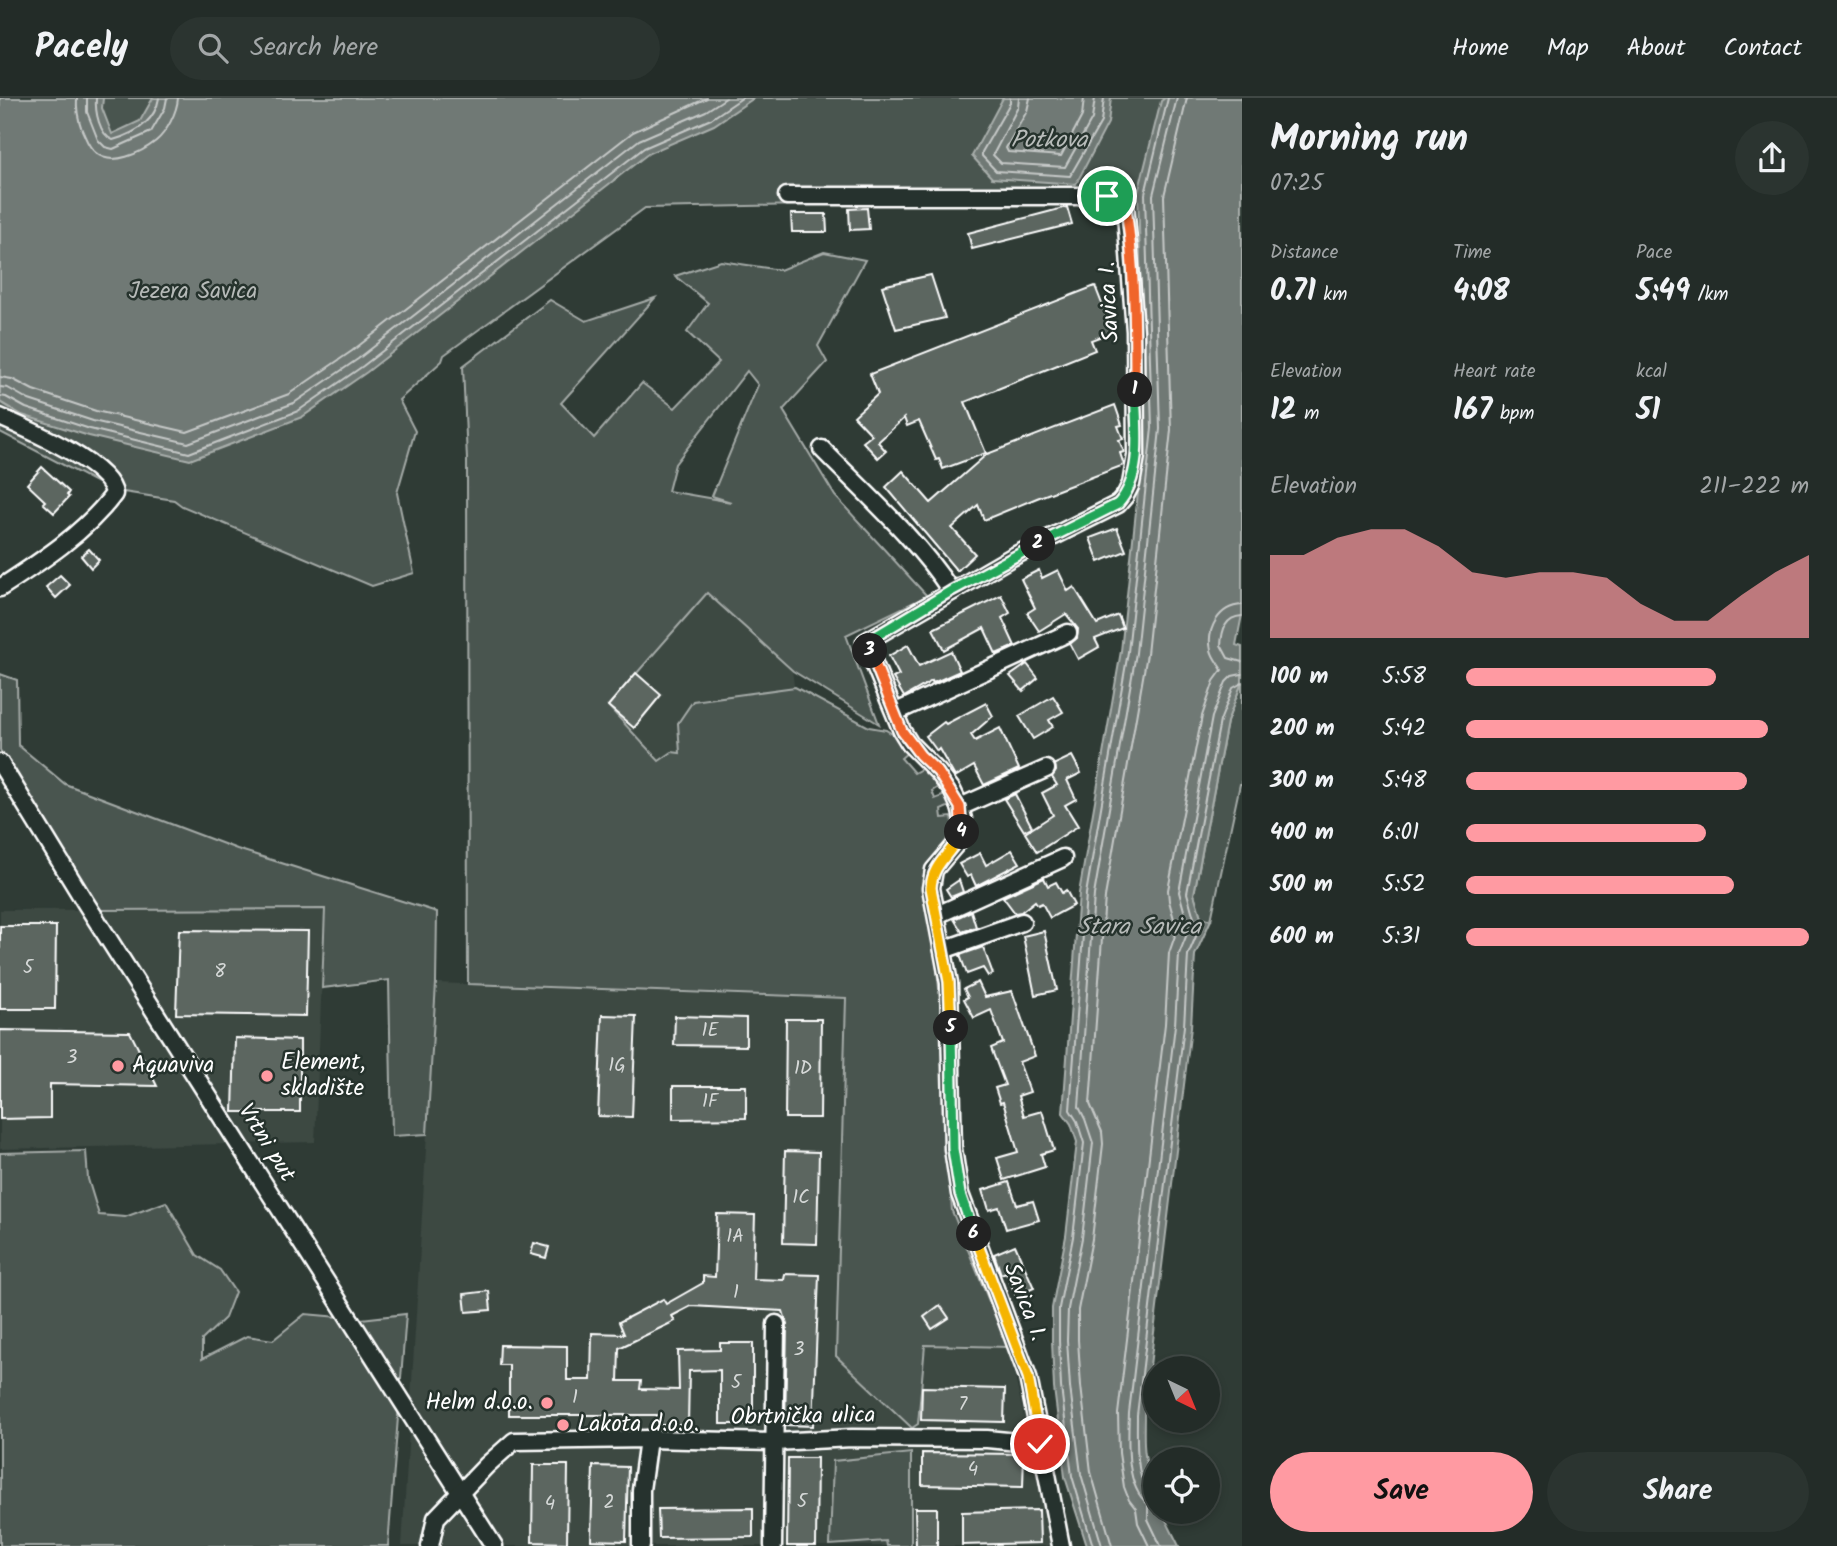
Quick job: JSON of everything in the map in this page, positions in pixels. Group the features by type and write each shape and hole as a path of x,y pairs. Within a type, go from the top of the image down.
{"street":[{"name":"Savica I.","path":"787,196 1107,196 1125,202 1135,331 1136,457 1131,484 1125,496 1118,504 951,591 866,642 902,731 910,744 938,772 960,807 962,833 932,876 931,888 949,982 956,1176 971,1225 1028,1377 1061,1546"},
{"path":"0,417 60,444 110,483 114,494 55,550 0,588"},
{"path":"822,449 889,516 938,571 951,591"},
{"path":"896,712 1068,633"},
{"name":"Vrtni put","path":"0,763 85,902 494,1546"},
{"path":"960,807 1046,769"},
{"path":"937,915 1063,858"},
{"path":"943,950 1022,922"},
{"path":"773,1546 776,1324"},
{"name":"Obrtnička ulica","path":"430,1546 436,1518 460,1491 514,1441 648,1439 774,1442 852,1438 987,1439 1040,1444"},
{"path":"641,1546 641,1490 648,1439"}],"shaded area":[{"path":"711,588 790,653 800,733 673,778 608,706"},
{"path":"325,909 315,1142 0,1149 0,910"},
{"path":"436,983 847,998 836,1356 918,1424 925,1345 1008,1347 1054,1546 911,1546 911,1453 887,1546 402,1546"}],"green space":[{"name":"Jezera Savica","path":"0,98 1242,98 1242,197 1113,199 1086,207 1065,200 645,208 444,355 442,361 399,400 415,431 397,493 414,573 372,586 182,506 174,500 111,490 0,432"},
{"path":"824,252 865,260 818,346 827,362 783,410 835,496 927,596 846,635 879,724 793,671 707,593 608,706 659,761 672,752 680,753 678,723 693,701 795,687 869,727 886,730 898,738 908,752 901,758 914,773 923,768 940,786 932,791 935,799 945,795 950,806 941,810 942,818 952,817 954,828 948,843 927,868 924,882 943,1026 944,1098 952,1211 1008,1347 925,1345 918,1424 912,1428 836,1356 846,998 468,984 467,460 463,366 550,300 586,321 655,298 561,403 594,438 642,383 675,408 719,362 687,332 708,303 675,276 721,261 780,270","holes":["747,371 758,385 712,496 731,502 668,491 675,464"]},
{"path":"0,674 17,680 18,745 65,784 237,849 437,912 436,983 427,1134 392,1136 389,980 322,988 325,909 97,910 0,750"},
{"path":"1242,682 1242,784 1211,920 1201,917 1194,894 1227,722"},
{"path":"86,1151 88,1179 99,1215 125,1217 166,1202 197,1255 220,1270 235,1292 225,1318 202,1340 202,1359 247,1336 273,1340 305,1314 361,1319 406,1314 388,1546 0,1546 0,1153"},
{"path":"911,1453 911,1546 887,1546 886,1541 830,1545 833,1461"}],"water":[{"name":"Jezera Savica","path":"0,98 103,98 102,108 112,134 140,121 153,98 754,98 714,125 649,153 367,372 302,417 190,460 89,436 22,415 0,402"},
{"name":"Potkova","path":"1003,98 1111,98 1108,123 1076,184 992,178 972,156"},
{"name":"Stara Savica","path":"1165,98 1242,98 1242,615 1236,645 1242,647 1242,682 1227,722 1194,894 1201,917 1211,920 1195,955 1191,1027 1151,1356 1143,1356 1143,1524 1168,1524 1179,1546 1087,1546 1065,1477 1054,1388 1052,1308 1066,1236 1077,1142 1071,1124 1063,1113 1079,893 1121,651 1145,427 1138,193 1161,101"}],"building":[{"path":"1067,207 1072,224 972,249 968,233"},
{"path":"867,208 869,229 850,230 849,209"},
{"path":"791,214 826,214 827,232 792,232"},
{"path":"931,275 945,318 896,329 882,286"},
{"path":"1095,286 1113,332 1091,340 1095,350 965,402 986,453 943,469 939,459 936,460 919,421 907,426 904,418 878,442 886,451 878,458 863,442 872,435 854,416 878,394 870,374"},
{"path":"1115,405 1122,425 1118,426 1123,439 1119,440 1124,452 1120,453 1124,465 984,520 978,505 952,528 975,554 957,571 886,487 903,471 931,503 987,454"},
{"path":"42,467 69,492 69,497 54,513 27,484"},
{"path":"1117,528 1126,551 1099,562 1090,538"},
{"path":"89,549 99,560 91,568 81,556"},
{"path":"1039,570 1042,578 1058,570 1068,591 1074,587 1097,624 1118,615 1123,628 1095,639 1099,647 1078,659 1070,644 1077,638 1078,629 1066,614 1039,631 1027,613 1035,608 1021,579"},
{"path":"60,575 70,585 56,598 46,587"},
{"path":"1001,595 1010,613 1002,618 1015,646 996,654 984,628 944,650 933,629"},
{"path":"908,645 919,666 951,651 960,671 933,683 932,681 904,697 893,678 899,675 889,656"},
{"path":"1027,664 1038,678 1023,691 1010,676"},
{"path":"636,673 661,695 634,728 608,706"},
{"path":"1053,696 1063,712 1049,720 1053,727 1033,739 1019,716"},
{"path":"986,703 993,716 971,735 975,741 1000,728 1019,769 984,785 974,766 955,777 939,749 937,751 926,736 944,722 946,724"},
{"path":"1072,756 1081,773 1067,780 1076,799 1065,805 1078,826 1037,852 1025,833 1053,815 1042,793 1057,785 1052,777 1056,771 1055,764"},
{"path":"1015,794 1032,827 1024,831 1004,799"},
{"path":"1012,850 1020,863 976,886 971,875 967,877 959,864 980,853 986,865"},
{"path":"1044,878 1048,886 1056,882 1062,893 1066,890 1074,905 1050,918 1042,903 1038,905 1035,901 1021,912 1015,913 1003,897"},
{"path":"959,880 963,892 951,897 946,889"},
{"path":"971,911 976,927 962,932 954,919"},
{"path":"0,926 56,926 55,1009 0,1009"},
{"path":"179,930 308,931 306,1016 176,1014"},
{"path":"1044,931 1057,990 1035,995 1023,936"},
{"path":"983,947 993,974 988,976 983,968 967,974 960,955"},
{"path":"978,982 985,997 1012,991 1035,1056 1019,1062 1030,1092 1018,1096 1024,1116 1042,1111 1054,1150 1041,1154 1045,1167 1004,1180 997,1158 1018,1152 1003,1102 1000,1103 995,1088 1005,1085 991,1048 1003,1043 991,1010 974,1018 964,999 968,997 964,989"},
{"path":"602,1015 636,1016 632,1117 598,1116"},
{"path":"675,1016 746,1018 746,1046 674,1045"},
{"path":"786,1019 821,1019 820,1118 785,1118"},
{"path":"0,1030 130,1032 157,1086 50,1084 50,1118 0,1119"},
{"name":"Element, skladište","path":"235,1038 300,1040 300,1112 233,1112"},
{"path":"673,1086 746,1086 746,1118 673,1119"},
{"path":"785,1151 819,1152 817,1244 783,1243"},
{"path":"1009,1182 1017,1205 1033,1201 1039,1220 1006,1229 999,1207 989,1210 983,1190"},
{"path":"717,1214 755,1215 753,1279 784,1280 785,1274 819,1275 813,1426 785,1425 787,1324 783,1311 691,1306 672,1316 675,1321 619,1348 618,1381 641,1381 640,1389 679,1390 678,1351 720,1350 720,1343 753,1343 753,1424 720,1424 720,1370 689,1371 688,1425 657,1425 657,1415 509,1415 509,1365 499,1365 500,1345 567,1346 567,1380 591,1380 592,1333 624,1334 619,1322 663,1299 666,1304 703,1283 703,1276 715,1277"},
{"path":"534,1243 549,1247 546,1258 531,1254"},
{"path":"1015,1245 1034,1288 1016,1296 1006,1272 1001,1274 994,1254"},
{"path":"489,1291 491,1310 466,1312 464,1294"},
{"path":"940,1305 949,1318 932,1329 924,1317"},
{"path":"922,1387 1005,1389 1004,1422 921,1420"},
{"path":"922,1453 1024,1454 1023,1487 922,1485"},
{"path":"788,1458 817,1458 816,1546 787,1546"},
{"path":"533,1465 568,1465 567,1543 532,1542"},
{"path":"593,1466 628,1467 626,1541 591,1540"},
{"path":"753,1508 753,1537 659,1538 658,1509"},
{"path":"915,1508 937,1508 937,1546 916,1546"},
{"path":"1039,1510 1040,1543 962,1545 962,1512"}],"place":[{"name":"Aquaviva","path":"118,1066"},
{"name":"Element, skladište","path":"267,1076"},
{"name":"Helm d.o.o.","path":"547,1403"},
{"name":"Lakota d.o.o.","path":"563,1425"}],"route":[{"path":"1040,1444 1028,1377 971,1225 956,1176 949,982 931,888 934,870 962,833 963,819 951,790 938,772 910,744 902,731 866,642 1013,557 1118,504 1125,496 1131,484 1136,457 1132,277 1125,202 1107,196"}]}
